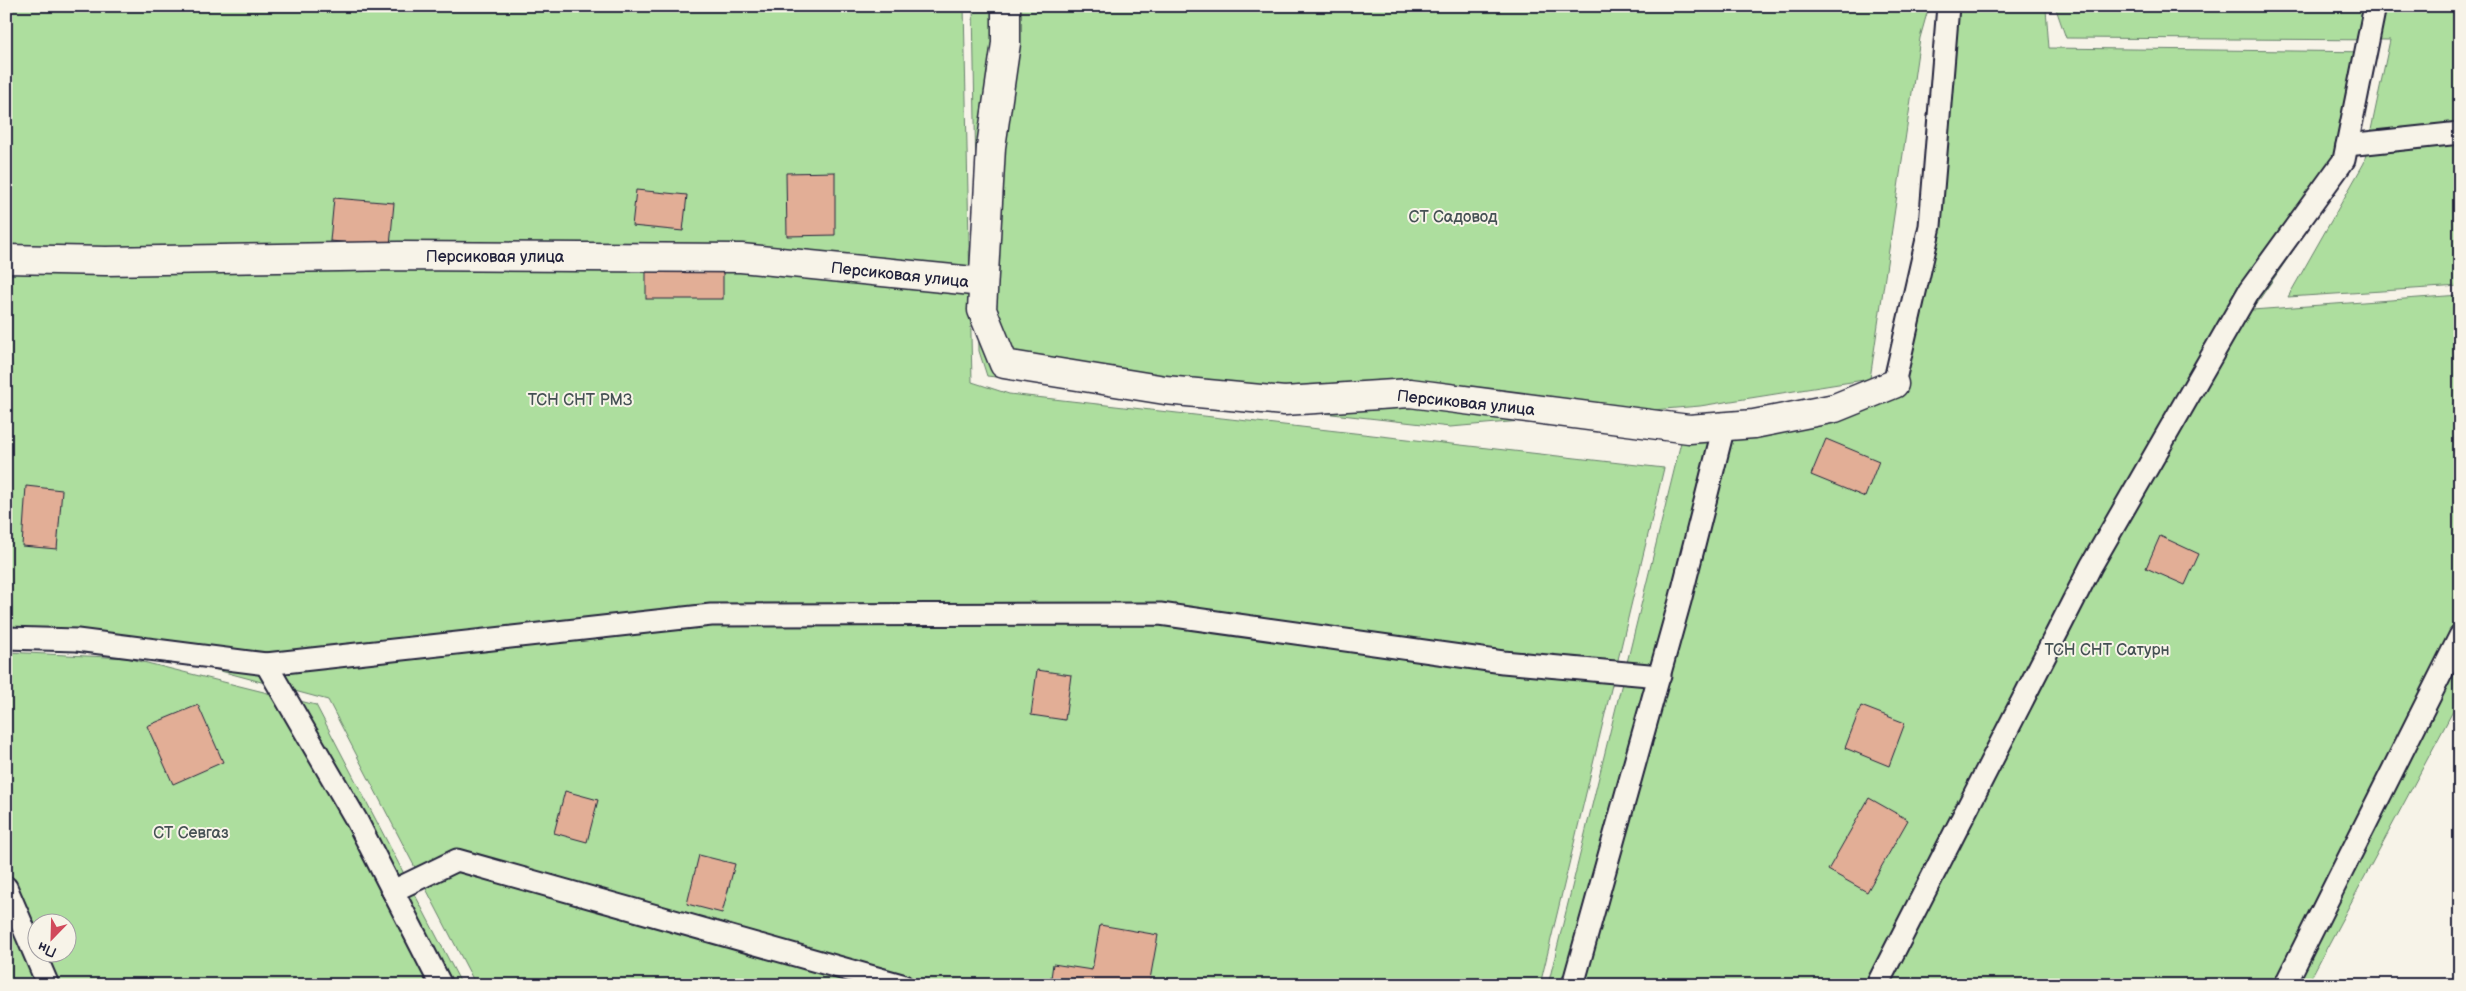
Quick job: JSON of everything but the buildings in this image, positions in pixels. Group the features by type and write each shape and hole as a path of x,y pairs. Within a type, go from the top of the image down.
{"street":[{"path":"983,282 991,147 1006,43 1006,6"},
{"name":"Персиковая улица","path":"6,259 106,261 399,256 742,258 983,282 982,310 1004,364 1165,390 1284,401 1410,393 1689,429 1754,424 1835,408 1894,384"}],"lane":[{"path":"1894,384 1930,226 1948,6"},
{"path":"1876,985 2091,566 2250,291 2344,160 2376,6"},
{"path":"2347,145 2460,133"},
{"path":"1573,985 1660,676 1724,426"},
{"path":"6,638 77,640 266,664 711,615 1160,614 1503,662 1660,676"},
{"path":"2285,985 2460,636"},
{"path":"266,664 357,821 441,985"},
{"path":"393,891 457,860 902,985"},
{"path":"6,887 48,985"}],"green space":[{"name":"ТСН СНТ РМЗ","path":"6,6 964,6 972,382 1009,394 1664,468 1540,985 476,985 328,700 128,646 6,631"},
{"name":"СТ Садовод","path":"973,6 1929,6 1920,38 1870,379 1700,406 1450,427 987,376 979,351"},
{"name":"ТСН СНТ Сатурн","path":"1958,6 2046,9 2049,48 2376,52 2361,129 2346,174 2252,310 2460,295 2460,698 2307,985 1548,985 1682,438 1897,390"},
{"path":"2055,6 2460,6 2460,286 2288,297 2364,163 2390,40 2066,38"},
{"name":"СТ Севгаз","path":"6,652 127,658 316,705 462,985 6,985"}]}
